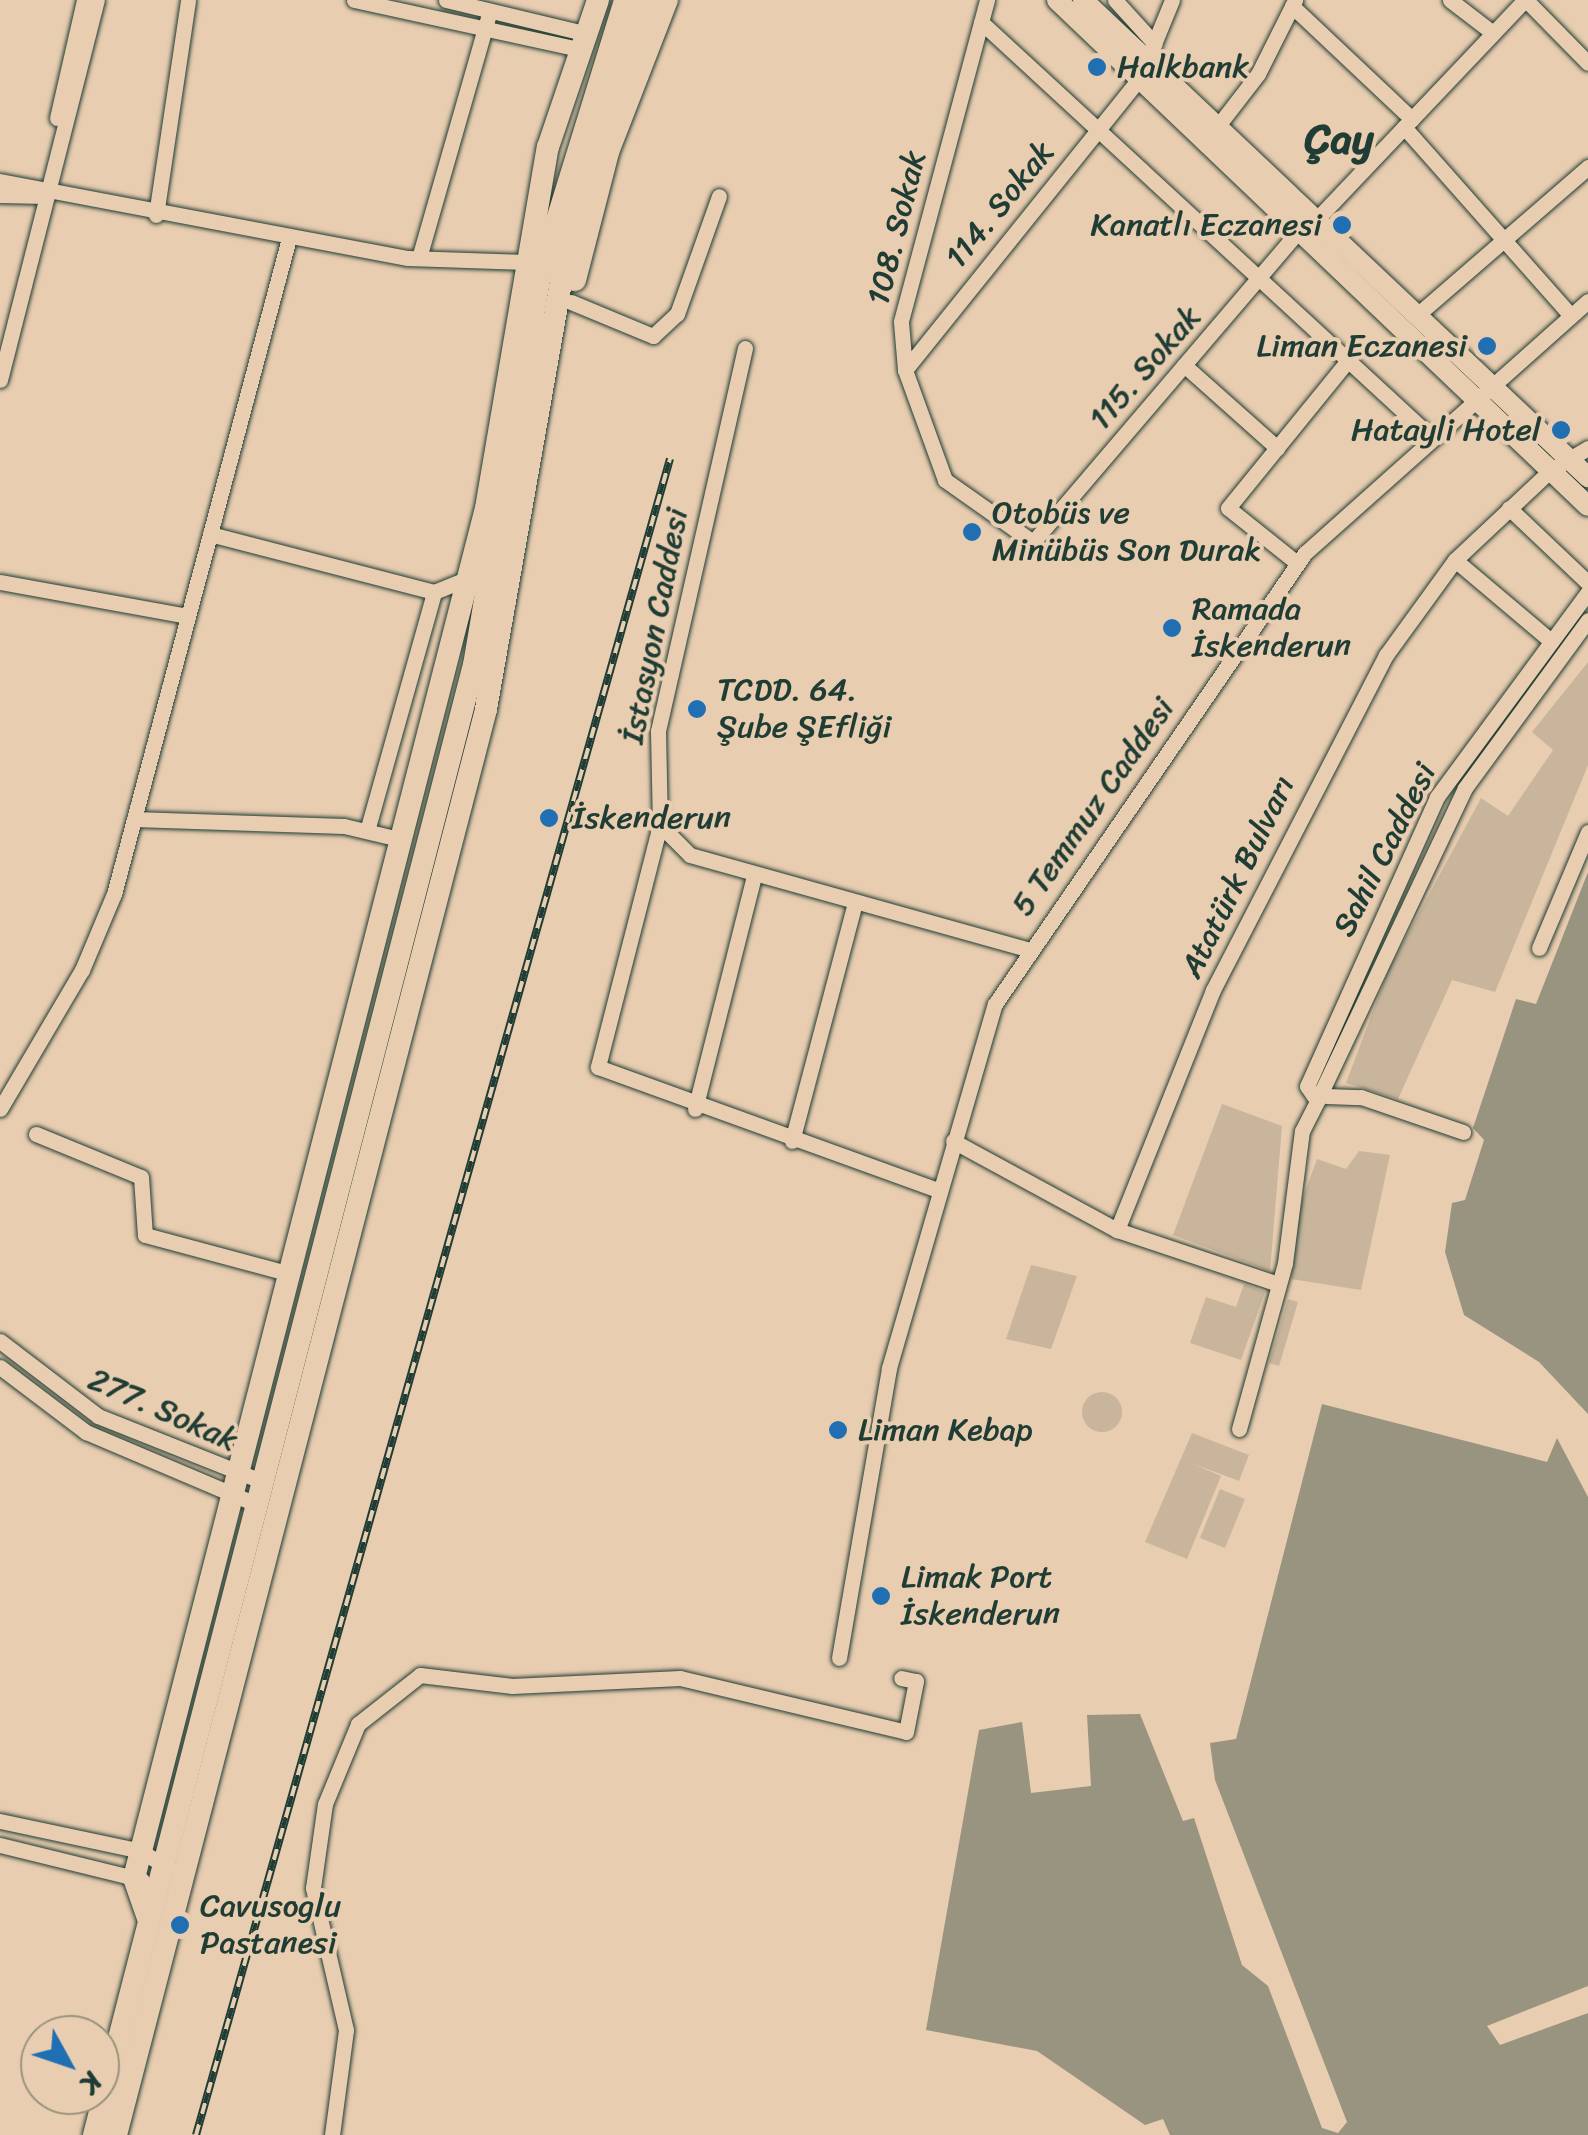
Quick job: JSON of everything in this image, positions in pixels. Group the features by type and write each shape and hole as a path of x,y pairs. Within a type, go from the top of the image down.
{"highway":[{"path":"254,1478 291,1274 469,578 526,262 581,41 598,0"},
{"path":"152,1875 141,1851 254,1478 493,585 544,258 625,0"},
{"path":"526,504 576,196 645,0"},
{"path":"116,2135 486,708 526,504 608,152 667,0"},
{"path":"94,2135 148,1918 152,1875 247,1501"}],"main road":[{"path":"1058,0 1147,61 1307,225 1482,391 1588,477"},
{"path":"1083,0 1216,126 1307,225 1416,316 1482,391"},
{"path":"1569,459 1588,506"}],"street":[{"path":"48,196 46,164 84,0"},
{"path":"0,380 97,0"},
{"path":"156,215 188,0"},
{"path":"354,0 484,29 581,41"},
{"path":"446,0 490,10 581,41"},
{"name":"108. Sokak","path":"987,0 912,262 905,370 945,480 1033,542"},
{"path":"1115,0 1147,61"},
{"name":"114. Sokak","path":"905,370 1097,130 1147,61 1172,0"},
{"path":"1450,0 1493,33"},
{"path":"1526,0 1588,63"},
{"name":"115. Sokak","path":"1033,542 1254,282 1526,0"},
{"path":"1216,126 1258,74 1293,3 1408,123 1508,236 1572,316"},
{"path":"419,258 490,10"},
{"path":"981,22 1254,282 1429,435"},
{"path":"1416,316 1588,167"},
{"path":"0,181 48,196 289,238 419,258 526,262"},
{"path":"0,195 48,196"},
{"path":"571,302 653,336 677,314 719,196"},
{"path":"0,1109 82,970 134,819 289,238"},
{"name":"5 Temmuz Caddesi","path":"839,1658 868,1477 938,1190 995,1004 1026,950 1297,563 1429,435 1588,301"},
{"name":"İstasyon Caddesi","path":"695,1108 598,1067 660,825 658,731 745,348"},
{"path":"1297,563 1228,508 1346,363"},
{"path":"1184,365 1277,448"},
{"name":"Atatürk Bulvarı","path":"1117,1230 1212,990 1324,761 1455,560 1509,508 1569,459"},
{"path":"1509,508 1588,583"},
{"path":"210,534 434,592 469,578"},
{"path":"1455,560 1551,641"},
{"path":"0,582 188,616"},
{"path":"366,831 434,592"},
{"name":"Sahil Caddesi","path":"1321,1098 1308,1086 1437,796 1588,592"},
{"name":"Sahil Caddesi","path":"1238,1429 1278,1284 1302,1131 1321,1098 1374,968 1465,788 1586,625"},
{"path":"134,819 366,831 402,840"},
{"path":"660,825 690,856 1026,950"},
{"path":"1539,948 1588,832"},
{"path":"754,875 695,1108 938,1190"},
{"path":"792,1141 856,902"},
{"path":"1321,1098 1361,1097 1463,1132"},
{"path":"36,1134 141,1177 145,1235 291,1274"},
{"path":"953,1141 1117,1230 1278,1284"},
{"name":"277. Sokak","path":"0,1341 98,1416 254,1478"},
{"name":"277. Sokak","path":"0,1367 86,1432 247,1501"},
{"path":"332,2135 346,2030 313,1888 325,1804 358,1724 420,1675 512,1686 680,1678 906,1732 916,1681 901,1678"},
{"path":"0,1821 141,1851"},
{"path":"0,1845 181,1879"}],"shaded area":[{"path":"1588,662 1588,765 1495,992 1452,980 1398,1099 1346,1083 1389,969 1481,798 1508,816 1553,750 1532,732"},
{"path":"1588,872 1588,1414 1539,1362 1464,1315 1445,1252 1452,1203 1465,1200 1484,1140 1473,1128 1516,999 1536,1004"},
{"path":"1222,1104 1282,1126 1270,1271 1173,1235"},
{"path":"1359,1151 1390,1155 1361,1290 1291,1279 1297,1214 1317,1159 1346,1169"},
{"path":"1031,1265 1077,1276 1051,1349 1006,1339"},
{"path":"1244,1284 1265,1292 1241,1360 1190,1343 1206,1297 1236,1307"},
{"path":"1288,1299 1298,1302 1279,1366 1269,1363"},
{"path":"1102,1392 1116,1398 1122,1412 1116,1426 1102,1432 1088,1426 1082,1412 1088,1398"},
{"path":"1322,1404 1547,1462 1557,1438 1588,1497 1588,1986 1487,2026 1500,2045 1588,2013 1588,2135 1170,2135 1163,2119 1145,2125 1037,2051 926,2030 979,1730 1022,1722 1031,1793 1091,1786 1087,1715 1140,1714 1183,1821 1194,1818 1242,1965 1268,1986 1322,2128 1338,2133 1347,2122 1215,1780 1210,1743 1236,1739"},
{"path":"1192,1433 1249,1455 1239,1481 1191,1463 1221,1476 1187,1559 1145,1542"},
{"path":"1220,1489 1245,1499 1225,1548 1200,1538"}],"railway":[{"path":"196,2135 670,459"}],"place":[{"name":"Halkbank","path":"1097,67"},
{"name":"Kanatlı Eczanesi","path":"1342,225"},
{"name":"Liman Eczanesi","path":"1487,346"},
{"name":"Hatayli Hotel","path":"1561,430"},
{"name":"Otobüs ve Minübüs Son Durak","path":"972,532"},
{"name":"Ramada İskenderun","path":"1172,628"},
{"name":"TCDD. 64. Şube ŞEfliği","path":"697,709"},
{"name":"İskenderun","path":"549,818"},
{"name":"Liman Kebap","path":"838,1430"},
{"name":"Limak Port İskenderun","path":"881,1596"},
{"name":"Cavusoglu Pastanesi","path":"180,1925"}],"district":[{"name":"Çay","path":"1339,139"}]}
